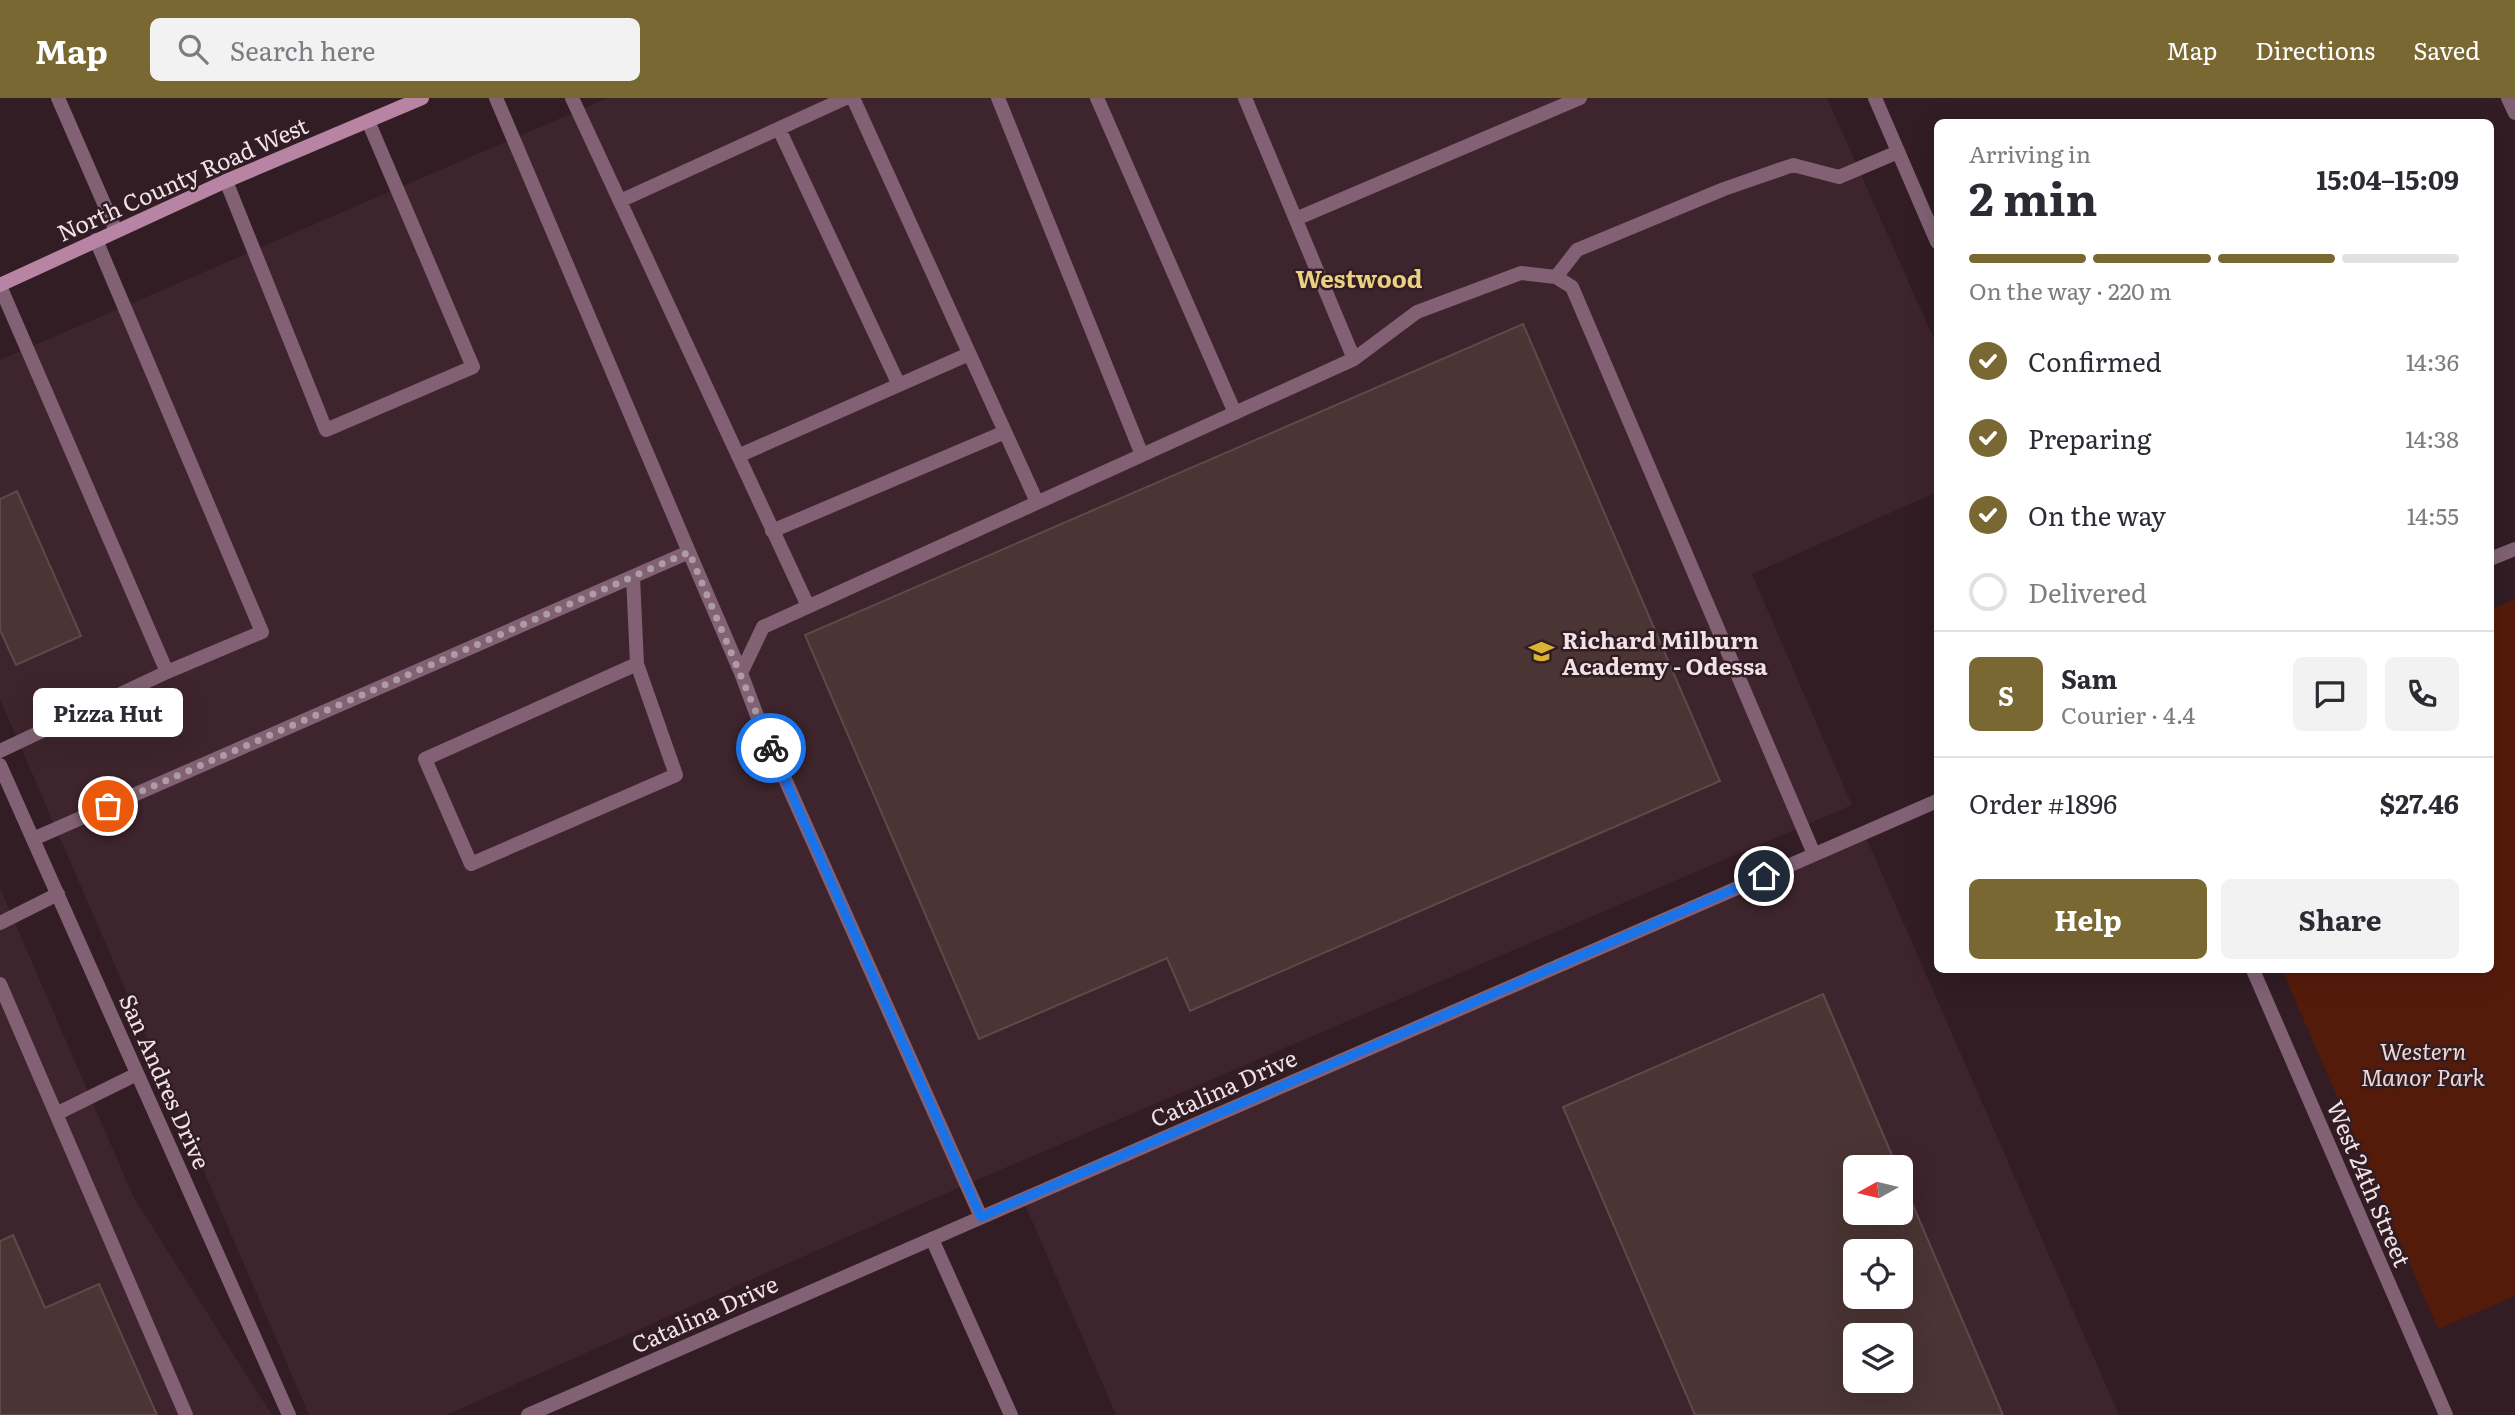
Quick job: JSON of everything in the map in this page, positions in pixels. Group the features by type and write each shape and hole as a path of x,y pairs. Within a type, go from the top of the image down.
{"main road":[{"name":"North County Road West","path":"0,285 226,181 417,99"}],"street":[{"path":"58,98 116,231"},
{"path":"496,98 741,673 764,734 981,1217"},
{"path":"572,98 808,606"},
{"path":"620,201 846,98"},
{"path":"853,98 1037,502"},
{"path":"998,98 1142,455"},
{"path":"1097,98 1235,413"},
{"path":"1245,98 1298,218 1354,359"},
{"path":"1298,218 1580,98"},
{"path":"1875,98 1934,235"},
{"path":"2508,98 2515,113"},
{"path":"226,181 326,430 473,367 368,121"},
{"path":"779,129 899,385"},
{"path":"1556,277 1577,250 1724,189 1793,165 1839,177 1898,152"},
{"path":"0,751 167,672 262,632 96,240"},
{"path":"741,673 763,627 1354,359 1417,312 1521,273 1556,277 1572,287 1814,854"},
{"path":"0,285 167,672"},
{"path":"738,456 970,354"},
{"path":"772,531 1005,432"},
{"path":"2494,557 2515,549"},
{"path":"33,839 689,552"},
{"path":"633,577 637,664 676,775 471,864 425,759 637,664"},
{"name":"San Andres Drive","path":"0,765 289,1415"},
{"name":"Catalina Drive","path":"528,1415 555,1410 981,1217 1934,802"},
{"path":"0,923 58,894"},
{"name":"West 24th Street","path":"2254,973 2446,1415"},
{"path":"0,984 186,1415"},
{"path":"56,1114 138,1074"},
{"path":"932,1239 1011,1415"}],"shaded area":[{"path":"607,98 1827,98 1934,339 1934,493 1752,574 1852,805 958,1188 446,1415 309,1415 0,699 0,360"},
{"path":"1865,835 2119,1415 1116,1415 1023,1200"},
{"path":"0,888 134,1198 272,1415 0,1415"}],"green space":[{"name":"Western Manor Park","path":"2515,599 2515,1296 2438,1329 2283,973 2494,973 2494,608"}],"building":[{"path":"1523,324 1720,781 1190,1011 1167,958 979,1039 805,635"},
{"path":"17,491 81,636 16,665 0,630 0,499"},
{"path":"1823,994 1892,1155 1843,1155 1843,1225 1913,1225 1913,1205 2003,1415 1695,1415 1563,1107"},
{"path":"13,1235 45,1308 99,1284 157,1415 0,1415 0,1241"}],"way so far":[{"path":"108,806 689,552 771,748"}],"place":[{"name":"Richard Milburn Academy - Odessa","path":"1542,652"},
{"name":"Pizza Hut","path":"108,806"}],"district":[{"name":"Westwood","path":"1359,277"}],"route":[{"path":"771,748 981,1217 1764,876"}]}
